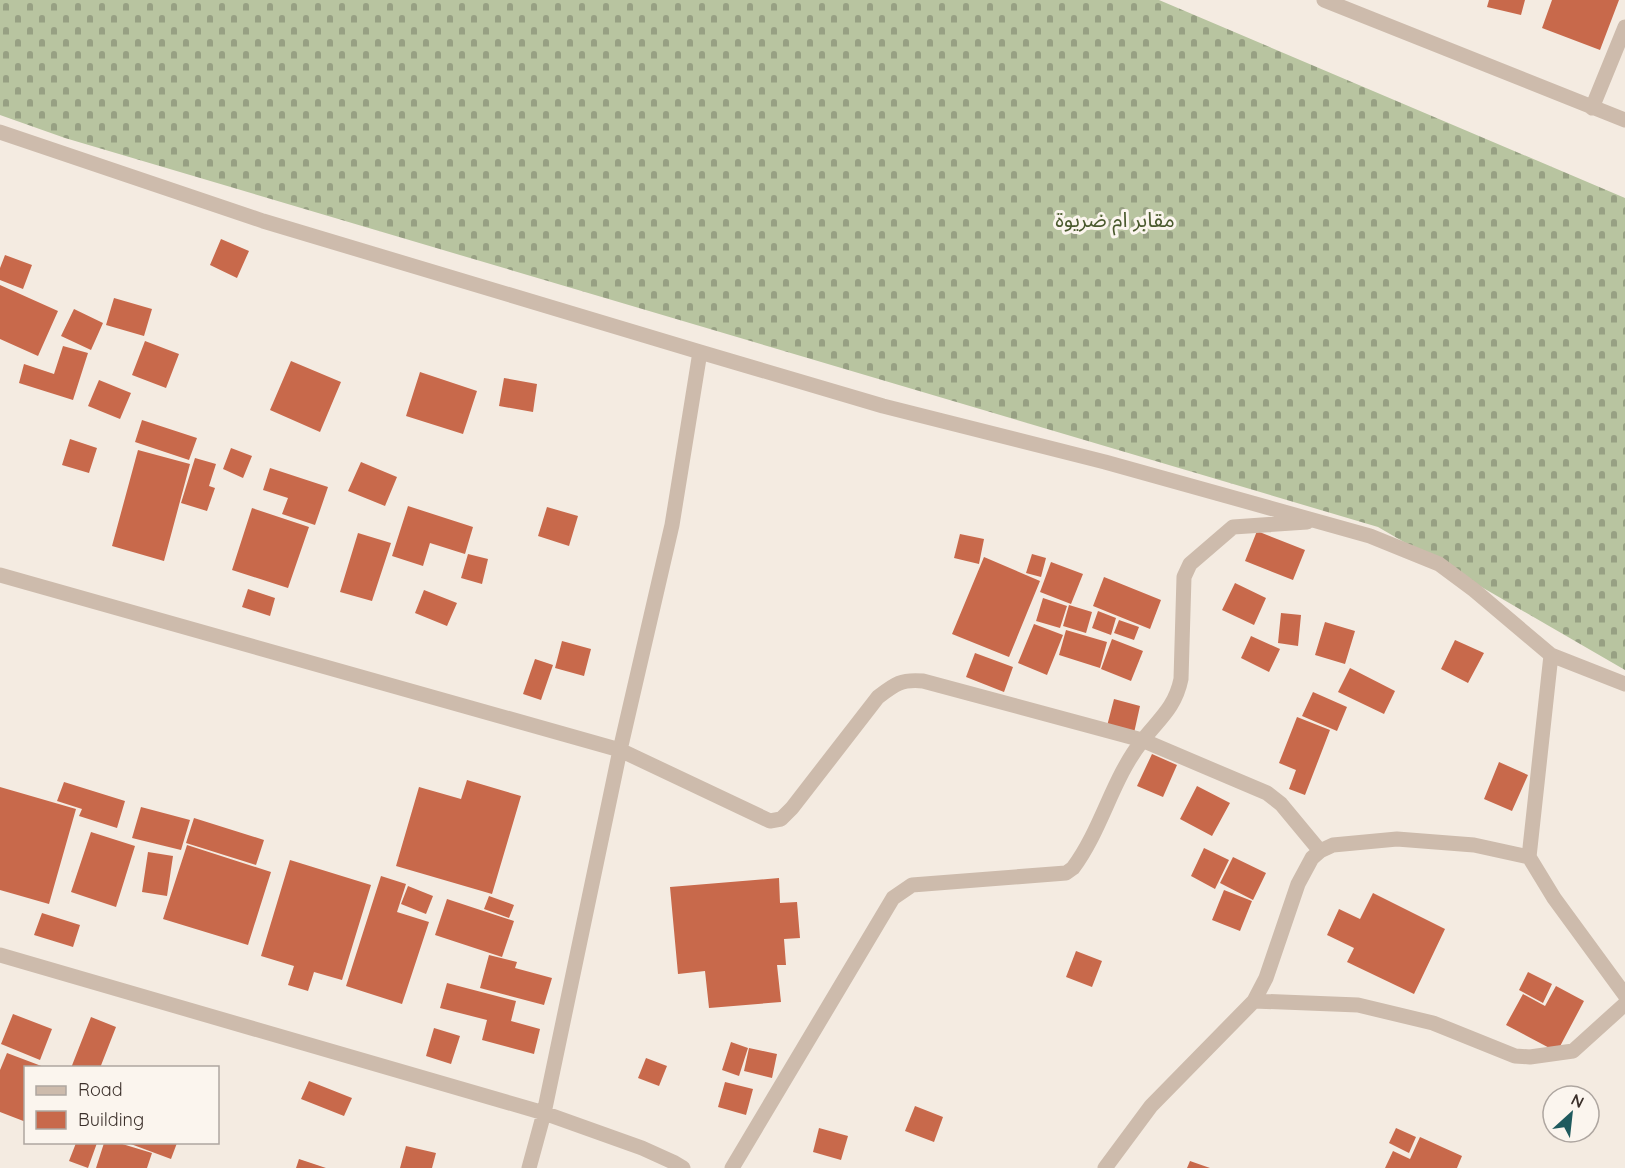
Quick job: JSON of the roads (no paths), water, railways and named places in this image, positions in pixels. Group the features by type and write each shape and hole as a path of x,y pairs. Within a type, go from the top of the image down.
{"street":[{"path":"1324,0 1361,7 1592,108 1625,120"},
{"path":"1592,108 1625,27"},
{"path":"0,132 263,221 883,406 1106,462 1370,536 1439,564 1474,590 1551,655 1625,684"},
{"path":"529,1168 544,1113 620,750 672,525 700,352"},
{"path":"732,1168 893,898 912,885 1066,873 1079,861 1129,759 1142,740 1167,713 1178,695 1181,679 1184,578 1190,564 1233,527 1319,522"},
{"path":"0,575 620,750 770,821 781,819 792,808 878,697 891,687 906,680 923,681 1142,740 1267,793 1281,804 1320,851"},
{"path":"1551,655 1528,857 1554,898 1625,995"},
{"path":"1105,1168 1151,1106 1254,1001 1266,978 1298,884 1308,864 1320,851 1333,845 1397,839 1474,845 1528,857"},
{"path":"0,955 544,1113 642,1148 682,1168"},
{"path":"1254,1001 1358,1005 1415,1017 1515,1056 1530,1057 1573,1051 1625,1004"}],"park label":[{"name":"مقابر ام ضريوة","path":"1115,220"}]}
